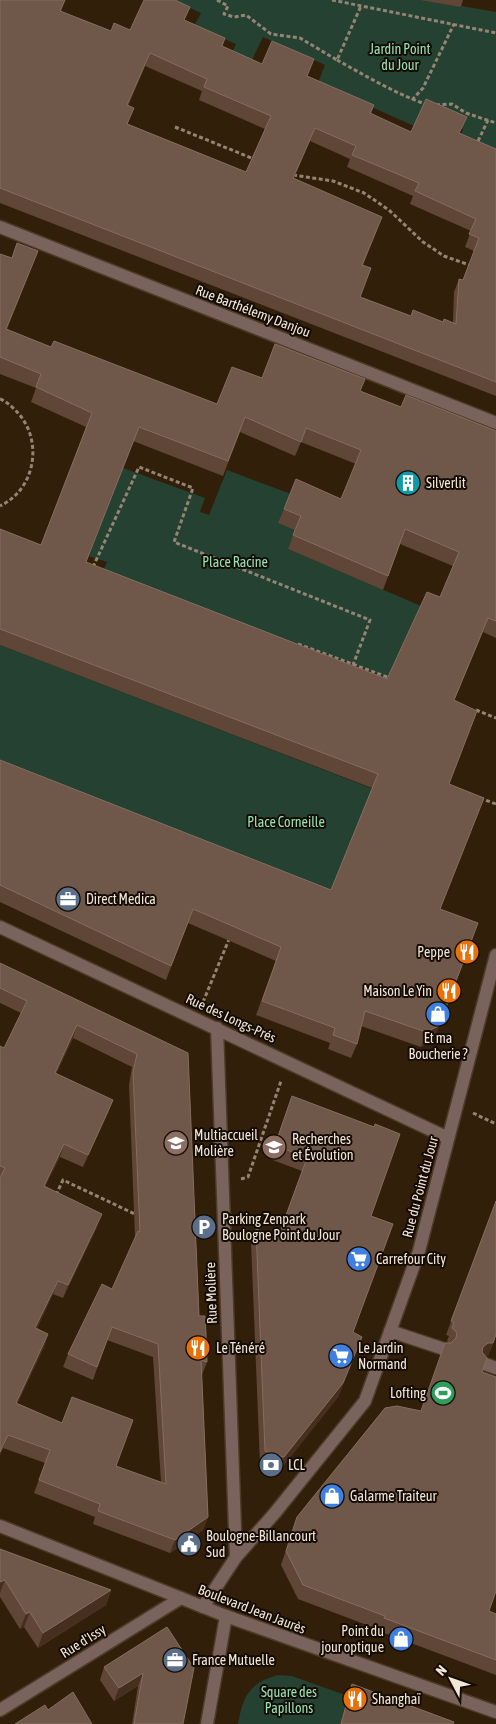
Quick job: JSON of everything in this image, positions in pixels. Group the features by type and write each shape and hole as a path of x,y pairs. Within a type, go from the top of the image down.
{"street":[{"name":"Rue Barthélemy Danjou","path":"0,228 496,423"},
{"name":"Rue des Longs-Prés","path":"0,927 448,1138"},
{"name":"Rue du Point du Jour","path":"203,1607 236,1557 274,1514 365,1401 419,1251 496,955"},
{"name":"Rue Molière","path":"217,1028 221,1185 236,1557"},
{"path":"390,1331 444,1349"},
{"name":"Boulevard Jean Jaurès","path":"0,1526 226,1616 496,1712"},
{"name":"Rue d'Issy","path":"0,1710 181,1598"},
{"path":"207,1724 226,1616"}],"path":[{"path":"217,0 228,6 224,14 234,16 246,15 271,34 300,38 412,100 431,106 452,104 466,113 496,123"},
{"path":"332,0 496,33"},
{"path":"337,60 361,6"},
{"path":"412,100 423,88 454,24"},
{"path":"478,140 488,120"},
{"path":"175,127 262,162"},
{"path":"288,173 333,181 364,193 389,210 423,242 444,256 479,269"},
{"path":"0,399 4,400 20,414 30,431 34,451 31,472 22,489 0,506"},
{"path":"98,569 93,567 140,468 193,488 174,542 370,620 353,665"},
{"path":"297,644 398,681"},
{"path":"469,708 496,718"},
{"path":"478,798 496,804"},
{"path":"196,1018 232,932"},
{"path":"221,1185 248,1177 288,1062"},
{"path":"54,1198 63,1180 142,1217"}],"green space":[{"name":"Jardin Point du Jour","path":"172,0 427,0 496,12 496,164 456,147 463,129 421,111 414,126 318,83 325,65 263,37 251,62 232,53 236,44 194,26 201,13"},
{"name":"Place Racine","path":"123,468 205,498 200,512 209,515 227,470 291,494 296,530 288,549 421,606 389,678 103,571 107,562 89,556"},
{"name":"Place Corneille","path":"0,645 373,789 325,905 0,776"},
{"name":"Square des Papillons","path":"278,1675 292,1676 348,1696 340,1724 238,1724 242,1706 249,1692 260,1682"}],"building":[{"path":"0,0 65,0 60,11 111,31 114,23 130,30 144,0 175,0 190,7 184,20 225,38 222,46 262,64 272,41 314,59 307,76 374,105 370,113 411,132 426,99 467,117 459,133 496,149 496,382 0,188","holes":["150,53 207,79 204,87 271,116 246,172 127,124 134,108 127,105","315,128 356,146 352,155 419,183 415,191 476,219 469,234 479,238 463,280 459,279 456,324 444,319 443,322 413,310 411,316 360,297 371,268 362,265 382,217 293,178"]},
{"path":"17,243 38,251 6,329 51,347 54,341 217,404 232,367 262,378 275,344 365,379 360,391 401,407 406,395 496,431 496,621 488,618 454,700 477,711 449,784 484,798 440,909 478,923 439,1026 426,1032 365,1011 357,1044 333,1035 335,1028 262,1001 281,947 193,909 171,966 0,885 0,760 331,890 378,774 0,629 0,529 41,545 92,413 36,387 41,374 0,357 0,254 12,258","holes":["245,417 301,442 306,428 361,450 341,499 296,479 284,509 301,516 293,535 388,576 405,529 459,552 440,597 427,592 387,679 86,562 139,427 228,461"]},
{"path":"0,963 188,1053 199,1316 205,1316 206,1335 207,1362 201,1360 208,1517 175,1540 98,1511 100,1504 39,1480 50,1450 8,1435 0,1452 0,1178 5,1168 0,1166 0,1046 4,1048 27,1001 0,988","holes":["77,1025 137,1054 133,1072 140,1232 138,1231 112,1289 102,1284 68,1354 97,1367 112,1327 158,1344 166,1484 116,1466 133,1420 72,1397 62,1423 16,1403 48,1334 35,1328 58,1281 68,1285 102,1214 44,1186 64,1144 88,1155 113,1100 55,1073"]},
{"path":"292,1096 374,1127 375,1124 400,1134 371,1216 393,1224 353,1332 362,1337 343,1383 284,1457 265,1451 256,1229 278,1237 307,1158 275,1145"},
{"path":"496,1201 496,1334 493,1343 488,1343 483,1347 482,1352 487,1358 482,1372 496,1377 496,1591 489,1611 496,1614 496,1660 303,1585 286,1551 297,1517 385,1408 397,1406 421,1411 445,1343 451,1343 456,1338 457,1333 452,1328 454,1323 451,1321"},
{"path":"0,1549 111,1590 43,1633 30,1612 26,1614 5,1580 0,1582"},
{"path":"167,1627 194,1668 183,1724 134,1724 143,1673 119,1688 104,1667"},
{"path":"352,1684 454,1722 453,1724 341,1724"},
{"path":"73,1692 92,1724 15,1724 45,1705 48,1710"}],"place":[{"name":"Silverlit","path":"408,483"},
{"name":"Direct Medica","path":"68,899"},
{"name":"Peppe","path":"467,952"},
{"name":"Maison Le Yin","path":"449,991"},
{"name":"Et ma Boucherie ?","path":"438,1014"},
{"name":"Multiaccueil Molière","path":"176,1143"},
{"name":"Recherches et Évolution","path":"274,1147"},
{"name":"Parking Zenpark Boulogne Point du Jour","path":"204,1227"},
{"name":"Carrefour City","path":"359,1259"},
{"name":"Le Ténéré","path":"198,1348"},
{"name":"Le Jardin Normand","path":"341,1356"},
{"name":"Lofting","path":"443,1393"},
{"name":"LCL","path":"271,1465"},
{"name":"Galarme Traiteur","path":"332,1496"},
{"name":"Boulogne-Billancourt Sud","path":"189,1544"},
{"name":"Point du jour optique","path":"401,1639"},
{"name":"France Mutuelle","path":"175,1660"},
{"name":"Shanghaï","path":"355,1699"}]}
